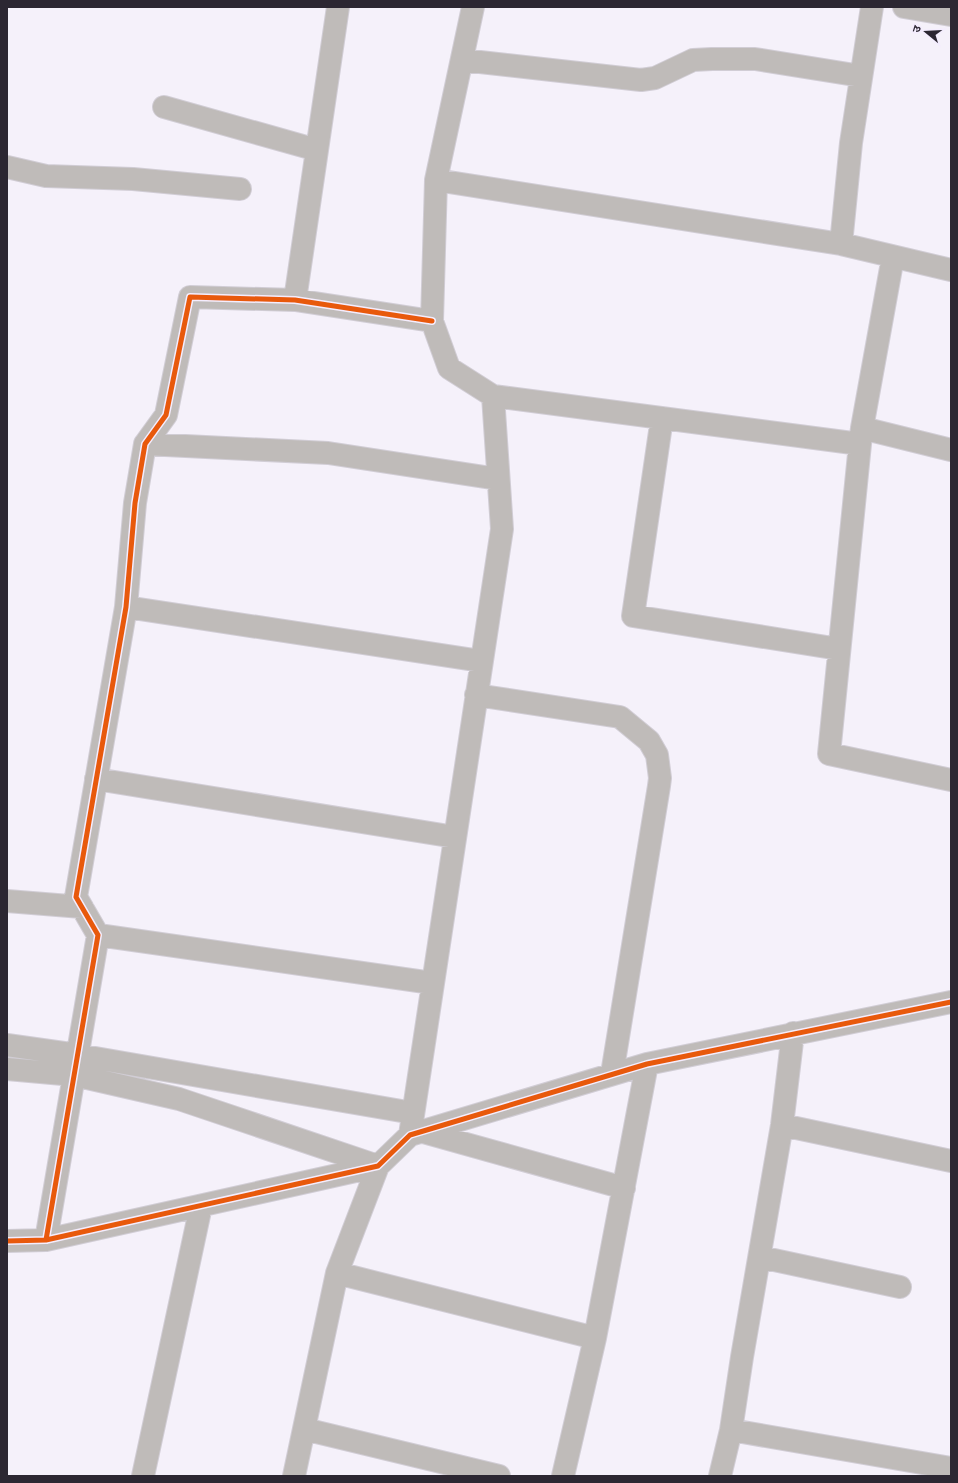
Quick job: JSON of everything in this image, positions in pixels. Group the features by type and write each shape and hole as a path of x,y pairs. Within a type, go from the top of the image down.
{"street":[{"path":"295,300 338,7"},
{"path":"473,7 436,180 432,321 449,368 493,396 662,418 861,436 951,450"},
{"path":"841,244 851,144 872,7"},
{"path":"904,7 951,14"},
{"path":"462,60 641,80 655,78 694,60 755,59 861,76"},
{"path":"164,107 317,150"},
{"path":"7,167 46,176 133,179 240,189"},
{"path":"436,180 841,244 951,270"},
{"path":"893,256 861,436 829,754 951,780"},
{"path":"46,1240 98,935 76,897 126,607 135,503 145,444 166,415 190,297 295,300 432,321"},
{"path":"415,1127 432,983 502,529 493,396"},
{"path":"662,418 633,616 840,649"},
{"path":"145,444 328,453 498,479"},
{"path":"126,607 481,661"},
{"path":"476,695 620,718 649,741 658,755 660,778 659,786 612,1074"},
{"path":"96,779 455,837"},
{"path":"7,901 82,907"},
{"path":"98,935 432,983"},
{"path":"294,1476 337,1273 378,1166 415,1127 647,1064 951,1002"},
{"path":"720,1476 731,1430 782,1125 793,1033"},
{"path":"7,1045 76,1065 378,1166"},
{"path":"563,1476 596,1338 647,1064"},
{"path":"7,1069 76,1065 415,1127 624,1188"},
{"path":"782,1125 951,1161"},
{"path":"7,1241 46,1240 378,1166"},
{"path":"143,1476 201,1206"},
{"path":"760,1256 900,1287"},
{"path":"337,1273 596,1338"},
{"path":"304,1429 500,1476"},
{"path":"731,1430 951,1468"}],"cycle path":[{"path":"46,1240 98,935 76,897 126,607 135,503 145,444 166,415 190,297 295,300 432,321"},
{"path":"7,1241 46,1240 378,1166 410,1135 647,1064 951,1002"}]}
